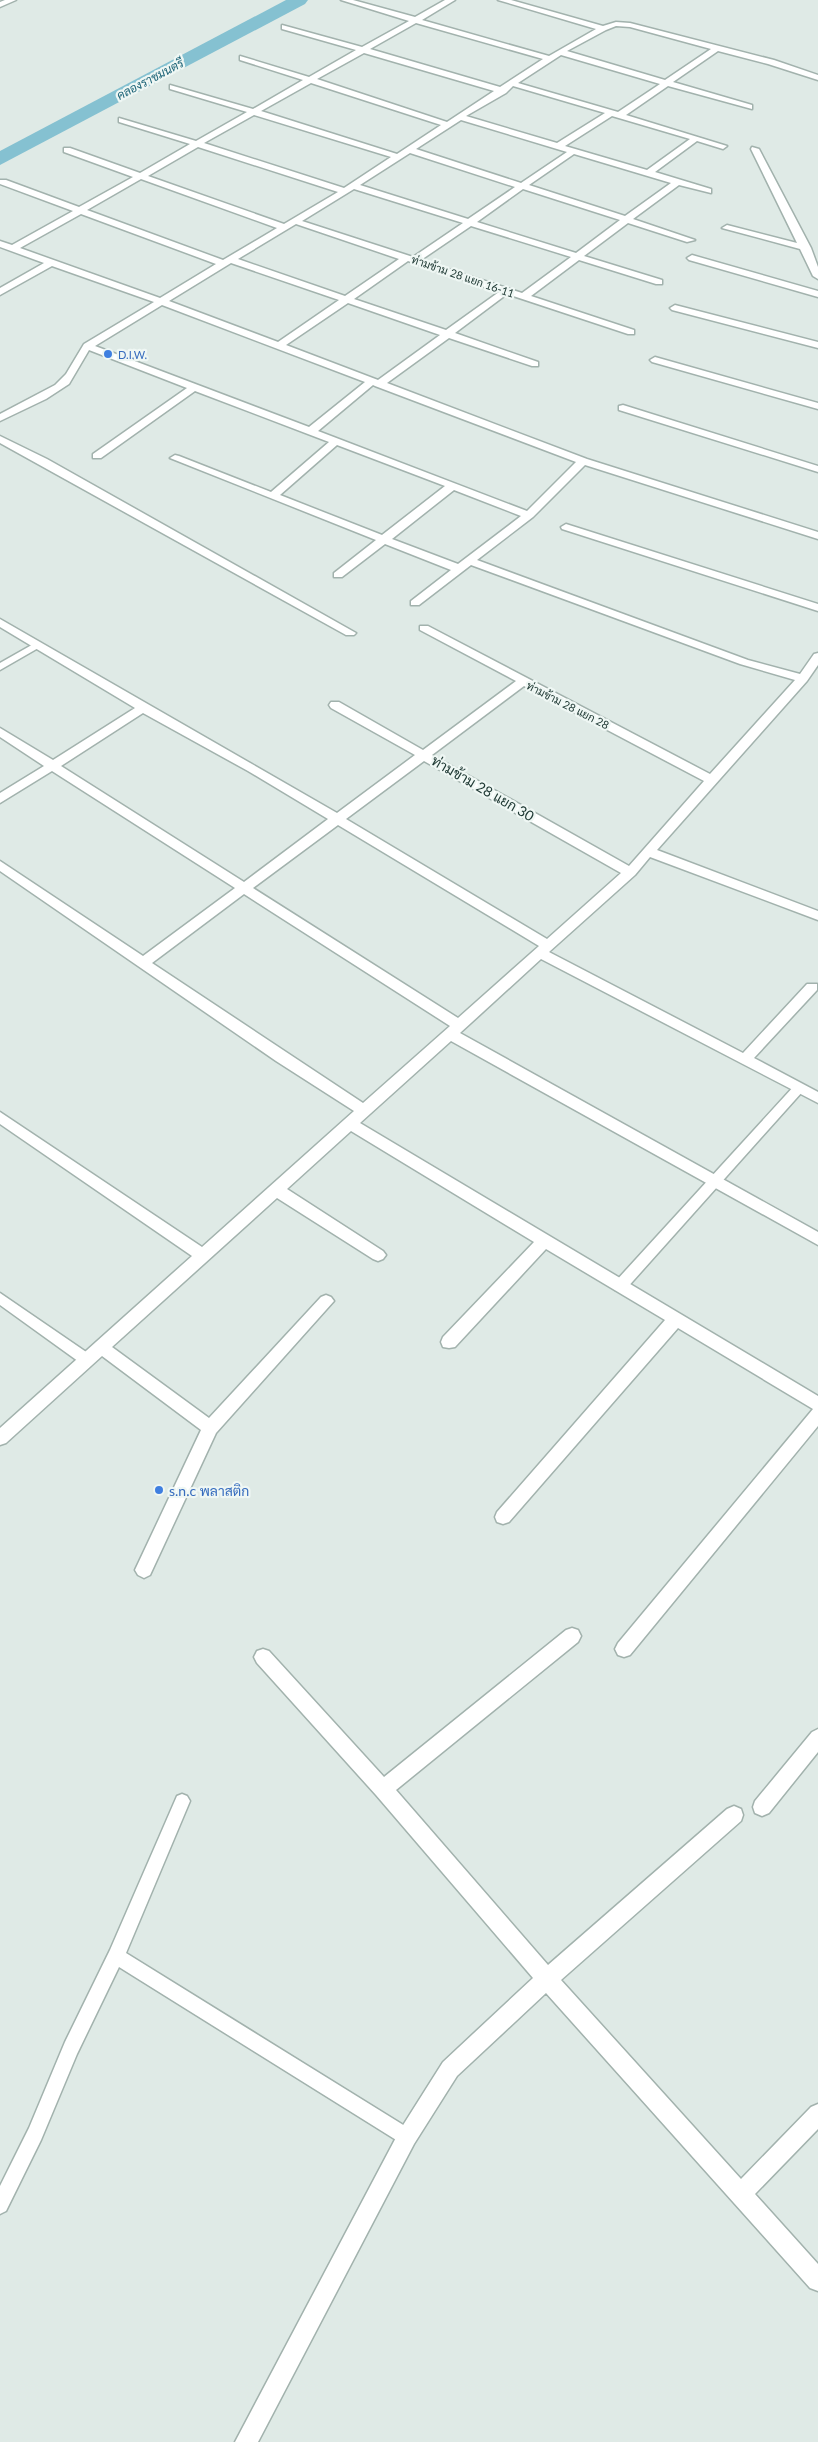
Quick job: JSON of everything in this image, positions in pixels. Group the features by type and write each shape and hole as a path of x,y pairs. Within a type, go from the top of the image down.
{"street":[{"path":"0,5 12,0"},
{"path":"345,0 551,59"},
{"path":"12,249 451,0"},
{"path":"502,0 603,28"},
{"path":"0,418 65,382 73,371 79,355 87,346 354,186 514,84 560,52 603,28 616,24 630,25 818,78"},
{"path":"285,27 503,91"},
{"path":"559,146 666,83 717,48"},
{"path":"560,52 749,107"},
{"path":"242,58 449,125"},
{"path":"514,84 723,146"},
{"path":"173,87 399,157"},
{"path":"460,117 708,191"},
{"path":"122,120 345,191"},
{"path":"648,173 696,138"},
{"path":"755,149 806,248 818,276"},
{"path":"68,150 284,227"},
{"path":"410,150 690,240"},
{"path":"279,346 346,299 470,223 573,151"},
{"path":"3,182 228,262 346,299 535,364"},
{"path":"523,297 677,182"},
{"path":"354,186 659,282"},
{"name":"ท่ามข้าม 28 แยก 16-11","path":"294,221 412,258 631,332"},
{"path":"727,228 806,248"},
{"path":"0,244 163,302 583,461 818,536"},
{"path":"692,258 818,294"},
{"path":"0,292 50,263"},
{"path":"310,432 376,382 506,291"},
{"path":"675,308 818,345"},
{"path":"87,346 529,515"},
{"path":"655,360 818,406"},
{"path":"97,456 193,388"},
{"path":"623,408 818,469"},
{"path":"0,439 350,633"},
{"path":"272,496 335,442"},
{"path":"175,458 460,569"},
{"path":"415,603 529,515 583,461"},
{"path":"338,575 452,486"},
{"path":"566,527 818,608"},
{"path":"469,561 744,662 803,678"},
{"path":"0,622 143,708 252,768 338,819 544,949 744,1060 818,1098"},
{"name":"ท่ามข้าม 28 แยก 28","path":"424,628 522,682 713,781"},
{"path":"0,1438 348,1123 630,872 803,678 818,656"},
{"path":"144,962 522,682"},
{"name":"ท่ามข้าม 28 แยก 30","path":"335,705 630,872"},
{"path":"0,799 143,708"},
{"path":"0,732 246,888 454,1029 714,1181 818,1239"},
{"path":"649,852 817,914"},
{"path":"0,865 281,1057 363,1110"},
{"path":"744,1060 812,987"},
{"path":"0,1117 202,1255"},
{"path":"348,1123 818,1404"},
{"path":"276,1190 378,1255"},
{"path":"449,1342 544,1241"},
{"path":"144,1570 210,1428 326,1301"},
{"path":"503,1517 676,1319"},
{"path":"102,1347 210,1428"},
{"path":"624,1650 818,1414"},
{"path":"383,1789 572,1636"},
{"path":"263,1657 383,1789 547,1979 818,2280"},
{"path":"762,1807 818,1738"},
{"path":"246,2442 407,2137 438,2085 450,2069 547,1979 734,1815"},
{"path":"741,2194 818,2114"}],"lane":[{"path":"0,667 37,644"},
{"path":"620,1286 799,1088"},
{"path":"0,1298 87,1360"},
{"path":"0,2205 35,2134 71,2048 116,1956 182,1801"},
{"path":"116,1956 407,2137"}],"waterway":[{"name":"คลองราชมนตรี","path":"0,159 299,0"}],"place":[{"name":"D.I.W.","path":"108,354"},
{"name":"s.n.c พลาสติก","path":"159,1490"}]}
